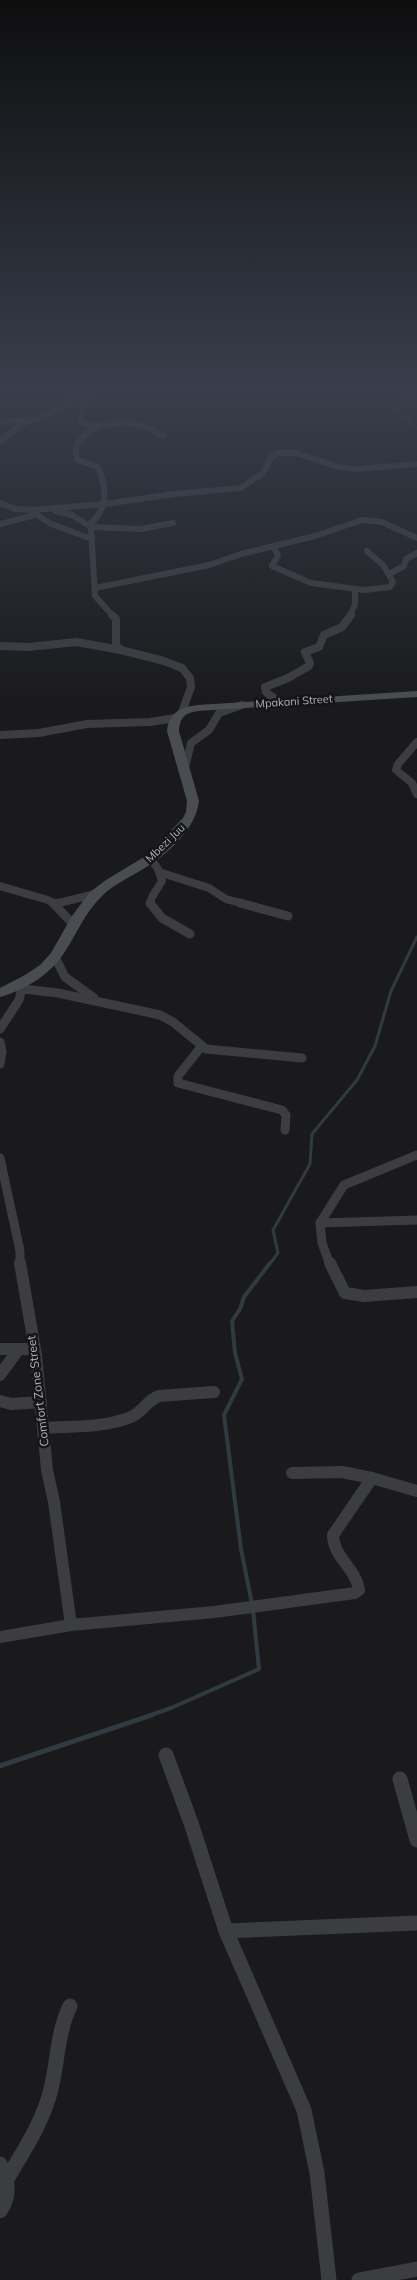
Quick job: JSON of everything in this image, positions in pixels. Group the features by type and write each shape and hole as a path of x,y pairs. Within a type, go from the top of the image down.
{"street":[{"path":"90,526 100,518 105,504 104,491"},
{"path":"0,524 32,512 203,491"},
{"path":"0,503 32,512 66,513 90,526 140,529 173,523"},
{"path":"32,512 55,526 92,540"},
{"path":"94,588 209,565 367,520 390,525 417,538"},
{"path":"90,526 96,598 116,620 116,645 121,650"},
{"path":"273,546 278,555 272,566 303,581 355,590 375,590 390,587 393,582 382,563 367,551"},
{"path":"389,574 404,566 406,559 417,553"},
{"path":"315,584 316,580 323,576"},
{"path":"280,702 266,692 265,687 288,678 309,666 306,650 319,647 324,635 340,629 345,624 357,597 355,590"},
{"path":"0,646 28,647 69,641 121,650 164,662 187,672 191,684 178,715 150,722 87,724 39,733 0,734"},
{"name":"Mpakani Street","path":"178,715 243,705 417,694"},
{"path":"185,768 193,740 209,730 219,713 243,705"},
{"name":"Mbezi Juu","path":"95,894 151,859 182,827 192,812 194,801 193,789 173,735 178,715"},
{"path":"417,742 398,764 396,770 412,783 417,794"},
{"path":"151,859 162,873 163,878 161,887 152,896 150,904 153,910 190,934"},
{"path":"162,873 210,888 226,899 288,916"},
{"path":"0,886 40,896 55,904 74,925"},
{"path":"55,904 95,894"},
{"path":"0,993 23,985 55,957 95,894"},
{"path":"55,957 65,977 81,990 103,1003"},
{"path":"23,985 103,1003 146,1010 173,1019 201,1047 213,1050 244,1051 302,1058"},
{"path":"0,1029 19,1000 23,985"},
{"path":"0,1042 2,1051 0,1064"},
{"path":"201,1047 178,1076 178,1083 282,1110 286,1115 284,1130"},
{"path":"417,1155 344,1185 327,1208 320,1223 322,1243 327,1258 345,1293 364,1296 417,1292"},
{"name":"Comfort Zone Street","path":"0,1158 20,1251 20,1269 41,1402 47,1470 54,1502 71,1625"},
{"path":"320,1223 417,1220"},
{"path":"0,1349 34,1349"},
{"path":"0,1375 18,1350"},
{"path":"44,1428 102,1423 130,1417 140,1412 150,1399 158,1396 214,1392"},
{"path":"0,1401 11,1404 41,1402"},
{"path":"292,1472 337,1470 355,1472 417,1491"},
{"path":"0,1637 71,1625 214,1612 355,1593 359,1590 359,1585 354,1572 332,1541 333,1535 372,1478"},
{"path":"166,1755 191,1823 226,1931 304,2110 317,2173 329,2280"},
{"path":"400,1778 417,1840"},
{"path":"226,1931 417,1923"},
{"path":"0,2211 6,2202 3,2171 42,2120 52,2087 62,2020 70,2006"},
{"path":"359,2280 417,2269"}],"waterway":[{"path":"269,1265 278,1253 273,1230 310,1164 312,1134 357,1080 375,1046 391,991 417,937"},
{"path":"252,1604 241,1549 224,1415 242,1379 235,1353 232,1321 240,1309 244,1297 270,1263"},
{"path":"148,1716 171,1708 259,1669 253,1610"},
{"path":"0,1766 152,1715"}]}
